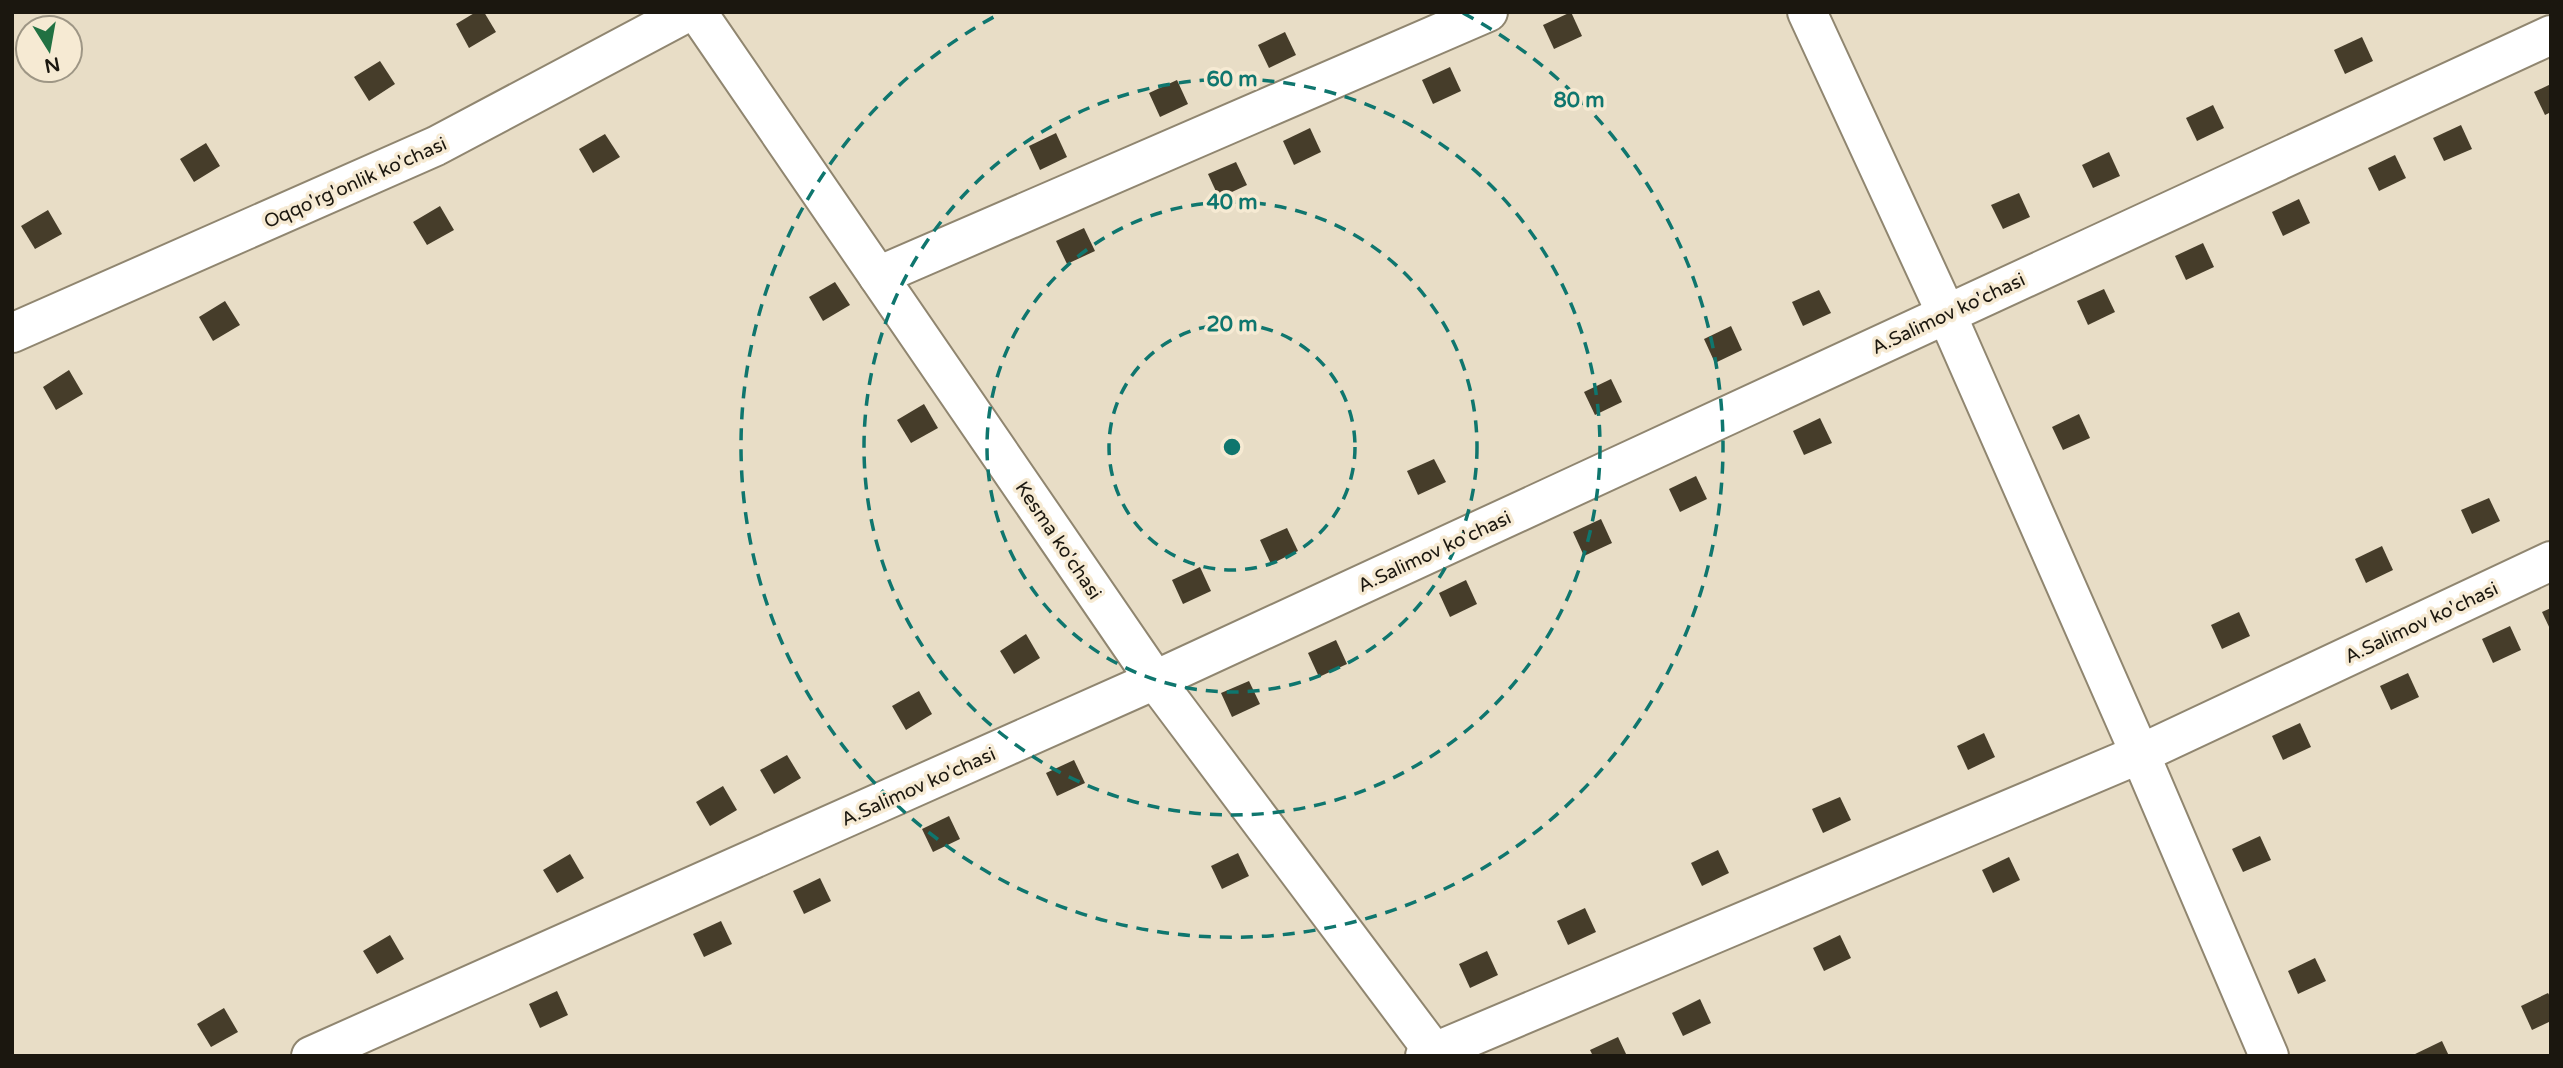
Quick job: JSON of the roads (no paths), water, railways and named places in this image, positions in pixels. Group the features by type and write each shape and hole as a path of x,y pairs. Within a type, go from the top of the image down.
{"street":[{"name":"Oqqo'rg'onlik ko'chasi","path":"12,333 436,146 688,12"},
{"name":"Kesma ko'chasi","path":"697,12 1156,680 1432,1054"},
{"path":"878,276 1488,12"},
{"path":"1807,12 1946,313 2269,1056"},
{"name":"A.Salimov ko'chasi","path":"311,1056 1156,680 2551,35"},
{"name":"A.Salimov ko'chasi","path":"1432,1054 2140,754 2551,562"}]}
